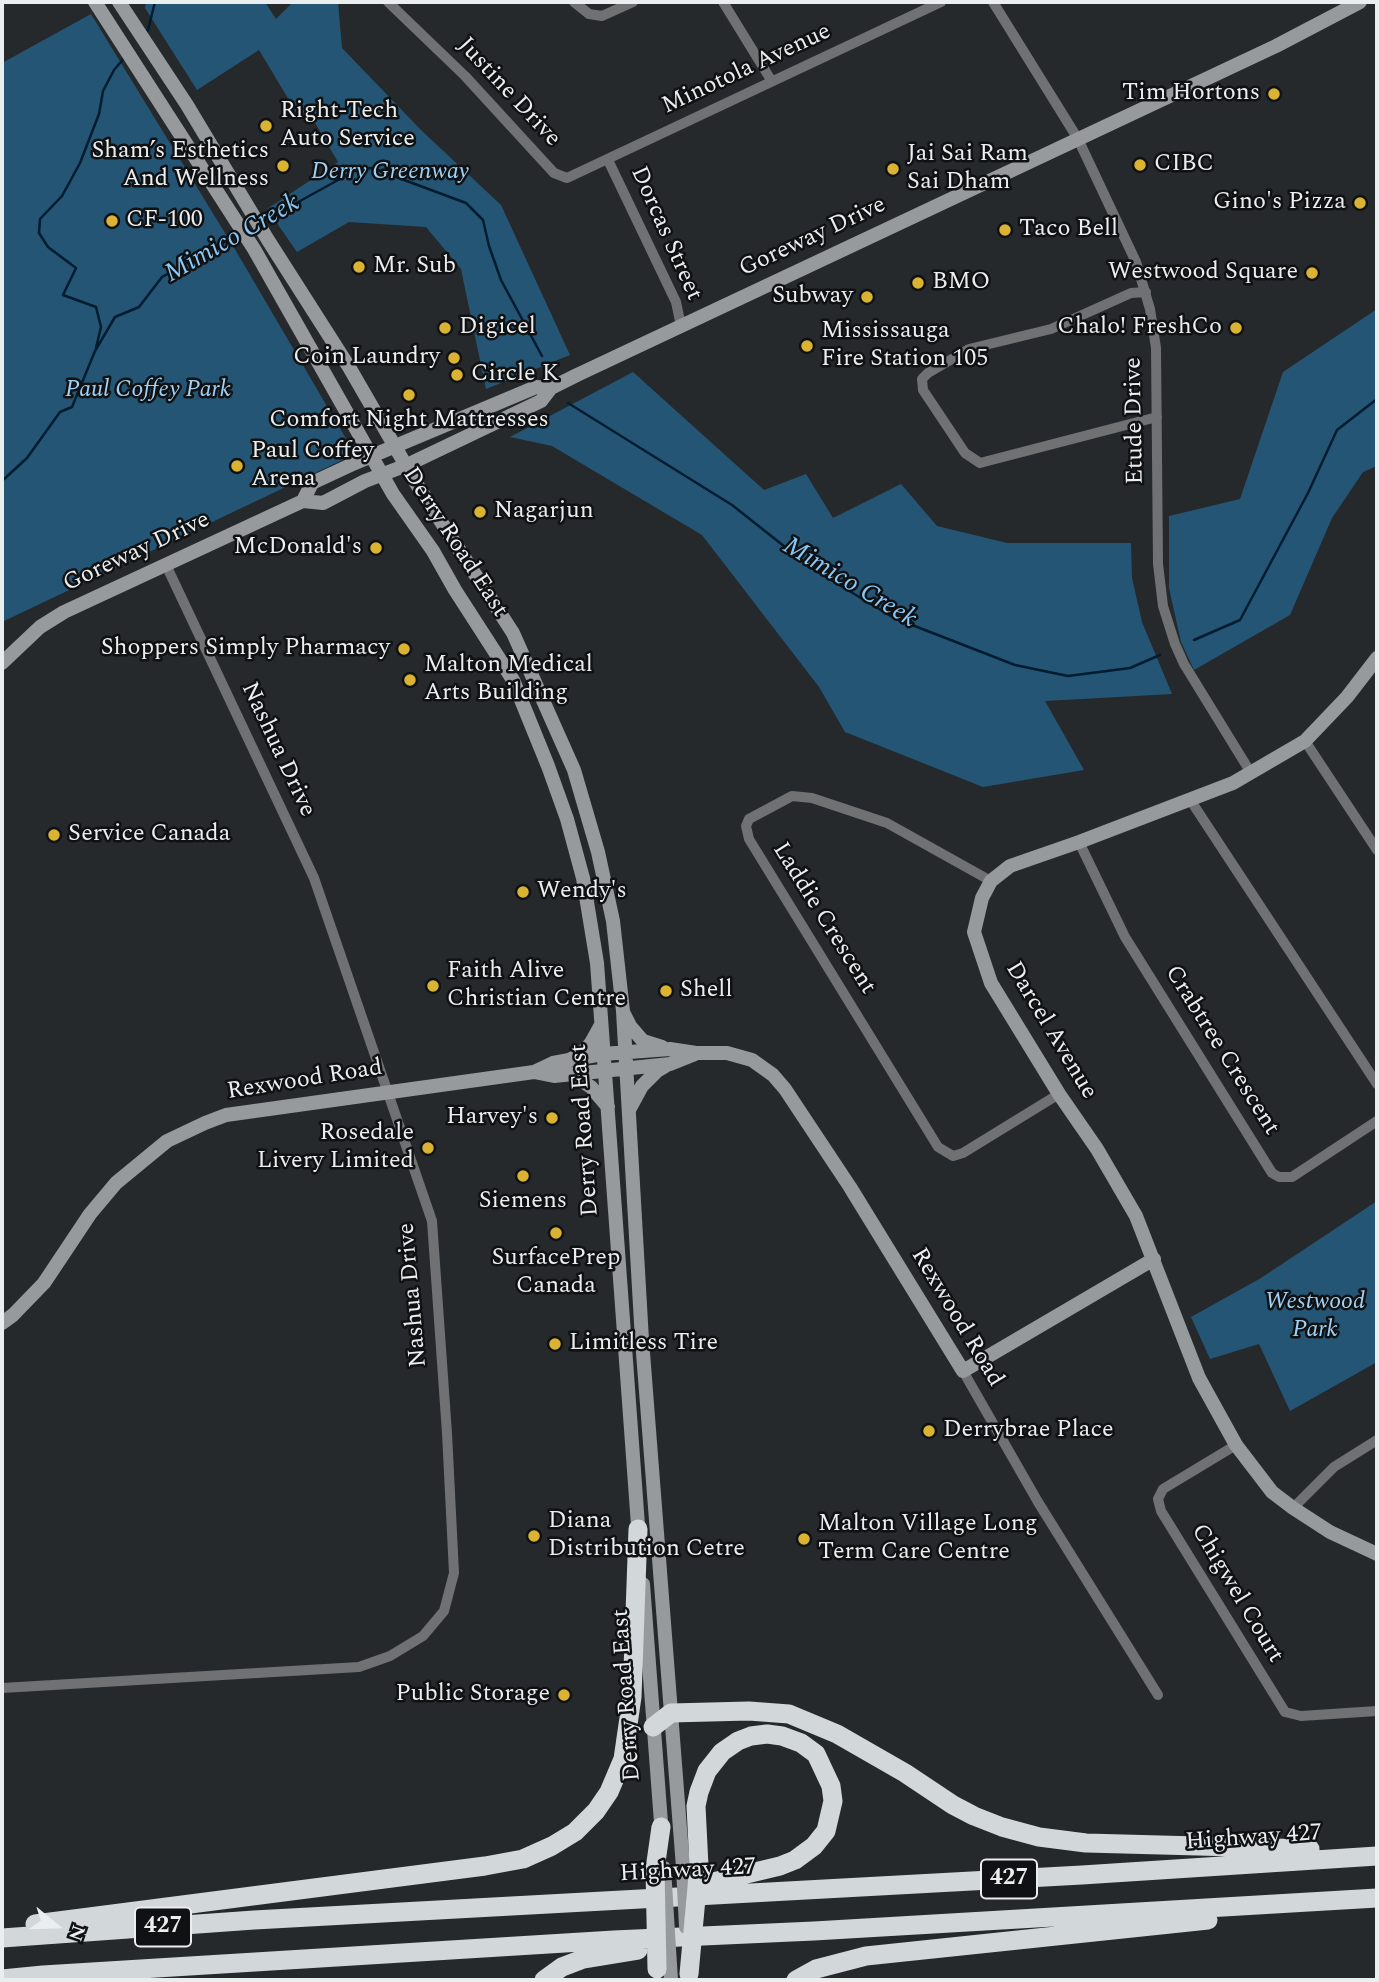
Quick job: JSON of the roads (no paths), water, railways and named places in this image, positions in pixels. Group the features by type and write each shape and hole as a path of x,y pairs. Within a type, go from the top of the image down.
{"highway":[{"path":"2,1930 485,1866 523,1859 575,1832 596,1811 612,1785 622,1759 632,1697 638,1529"},
{"path":"653,1727 671,1713 762,1711 789,1714 837,1734 905,1773 953,1805 1002,1827 1039,1837 1086,1843 1377,1853"},
{"path":"640,1899 780,1866 795,1860 814,1846 826,1830 833,1801 831,1786 816,1754 801,1743 782,1736 751,1736 722,1752 707,1771 696,1806 691,1866 672,1975"},
{"path":"661,1826 659,1868 672,1975"},
{"name":"Highway 427","path":"2,1938 254,1920 1377,1853"},
{"name":"427","path":"2,1979 112,1970 1377,1898"},
{"path":"796,1980 816,1969 866,1956 1301,1910 1356,1900"},
{"path":"544,1980 562,1967 583,1959 709,1941 728,1934"}],"main road":[{"name":"Derry Road East","path":"95,2 214,184 295,319 393,494 433,551 454,590 513,680 567,819 583,878 597,963 661,1826"},
{"name":"Derry Road East","path":"120,2 513,633 574,770 598,852 613,921 623,1011 642,1340 671,1713 691,1866"},
{"name":"Goreway Drive","path":"2,663 40,626 64,612 303,501 323,503 365,481 407,465 541,401 551,388 577,375 1276,46 1360,2"},
{"path":"146,80 145,70 148,67 162,69"},
{"path":"214,184 228,174"},
{"path":"295,319 313,310"},
{"name":"Goreway Drive","path":"303,501 312,483 373,455 536,387 551,388"},
{"path":"991,881 1024,859 1191,801 1251,773 1305,741 1348,697 1377,658"},
{"name":"Darcel Avenue","path":"991,881 982,898 974,932 991,982 1059,1094 1097,1149 1136,1216 1199,1378 1236,1445 1272,1492 1330,1532 1377,1553"},
{"path":"623,1011 630,1026 643,1041 670,1056 642,1086 628,1111"},
{"path":"602,1024 591,1043 570,1067 608,1108"},
{"name":"Rexwood Road","path":"2,1323 44,1283 90,1214 116,1183 167,1141 226,1115 534,1072 553,1063 604,1071 670,1056 727,1053 752,1060 773,1074 785,1089 850,1187 963,1371"},
{"name":"Rexwood Road","path":"570,1067 603,1054 670,1056"},
{"path":"963,1371 1154,1259"}],"street":[{"name":"Justine Drive","path":"388,2 465,76 554,173 559,176 573,176 608,160"},
{"path":"574,2 589,15 602,16 633,2"},
{"path":"723,2 771,80"},
{"name":"Minotola Avenue","path":"608,160 771,80 942,2"},
{"name":"Etude Drive","path":"993,2 1078,139 1121,228 1146,292 1156,348 1158,564 1168,625 1184,664 1251,773"},
{"name":"Dorcas Street","path":"608,160 676,302 681,326"},
{"path":"1146,292 1131,293 1051,329 969,349 922,379 923,390 965,453 980,463 1157,417"},
{"name":"Nashua Drive","path":"2,1688 359,1667 402,1650 423,1636 444,1611 454,1573 434,1232 314,878 166,565"},
{"path":"1305,741 1377,849"},
{"name":"Laddie Crescent","path":"991,881 887,823 812,798 792,796 749,819 746,827 749,839 938,1147 953,1156 963,1153 1059,1094"},
{"path":"1191,801 1377,1084"},
{"name":"Crabtree Crescent","path":"1079,842 1125,937 1272,1173 1279,1177 1292,1177 1377,1121"},
{"name":"Rexwood Road","path":"963,1371 1038,1502 1158,1695"},
{"path":"1293,1508 1334,1467 1377,1440"},
{"name":"Chigwel Court","path":"1236,1445 1163,1489 1158,1499 1161,1511 1285,1712 1301,1716 1377,1711"}],"waterway":[{"path":"145,34 155,2"},
{"path":"96,348 101,327 96,307 63,295 76,268 48,247 39,233 40,219 62,196 80,163 99,114 103,91 114,70 125,57"},
{"name":"Mimico Creek","path":"262,222 358,169 372,168 466,203 483,220 501,280 542,356"},
{"name":"Mimico Creek","path":"2,481 27,458 60,412 72,407 95,351 115,317 139,307 162,277 237,235"},
{"name":"Mimico Creek","path":"1194,640 1240,620 1308,493 1337,430 1377,399"},
{"name":"Mimico Creek","path":"568,403 732,505 813,569 894,618 1015,665 1068,676 1130,668 1160,655"}],"place":[{"name":"Tim Hortons","path":"1274,94"},
{"name":"Right-Tech Auto Service","path":"266,126"},
{"name":"CIBC","path":"1140,165"},
{"name":"Sham’s Esthetics And Wellness","path":"283,166"},
{"name":"Jai Sai Ram Sai Dham","path":"893,169"},
{"name":"Gino's Pizza","path":"1360,203"},
{"name":"CF-100","path":"112,221"},
{"name":"Taco Bell","path":"1005,230"},
{"name":"Mr. Sub","path":"359,267"},
{"name":"Westwood Square","path":"1312,273"},
{"name":"BMO","path":"918,283"},
{"name":"Subway","path":"867,297"},
{"name":"Digicel","path":"445,328"},
{"name":"Chalo! FreshCo","path":"1236,328"},
{"name":"Mississauga Fire Station 105","path":"807,346"},
{"name":"Coin Laundry","path":"454,358"},
{"name":"Circle K","path":"457,375"},
{"name":"Comfort Night Mattresses","path":"409,395"},
{"name":"Paul Coffey Arena","path":"237,466"},
{"name":"Nagarjun","path":"480,512"},
{"name":"McDonald's","path":"376,548"},
{"name":"Shoppers Simply Pharmacy","path":"404,649"},
{"name":"Malton Medical Arts Building","path":"410,680"},
{"name":"Service Canada","path":"54,835"},
{"name":"Wendy's","path":"523,892"},
{"name":"Faith Alive Christian Centre","path":"433,986"},
{"name":"Shell","path":"666,991"},
{"name":"Harvey's","path":"552,1118"},
{"name":"Rosedale Livery Limited","path":"428,1148"},
{"name":"Siemens","path":"523,1176"},
{"name":"SurfacePrep Canada","path":"556,1233"},
{"name":"Limitless Tire","path":"555,1344"},
{"name":"Derrybrae Place","path":"929,1431"},
{"name":"Diana Distribution Cetre","path":"534,1536"},
{"name":"Malton Village Long Term Care Centre","path":"804,1539"},
{"name":"Public Storage","path":"564,1695"}],"park label":[{"name":"Derry Greenway","path":"390,173"},
{"name":"Paul Coffey Park","path":"148,391"},
{"name":"Westwood Park","path":"1315,1317"}]}
